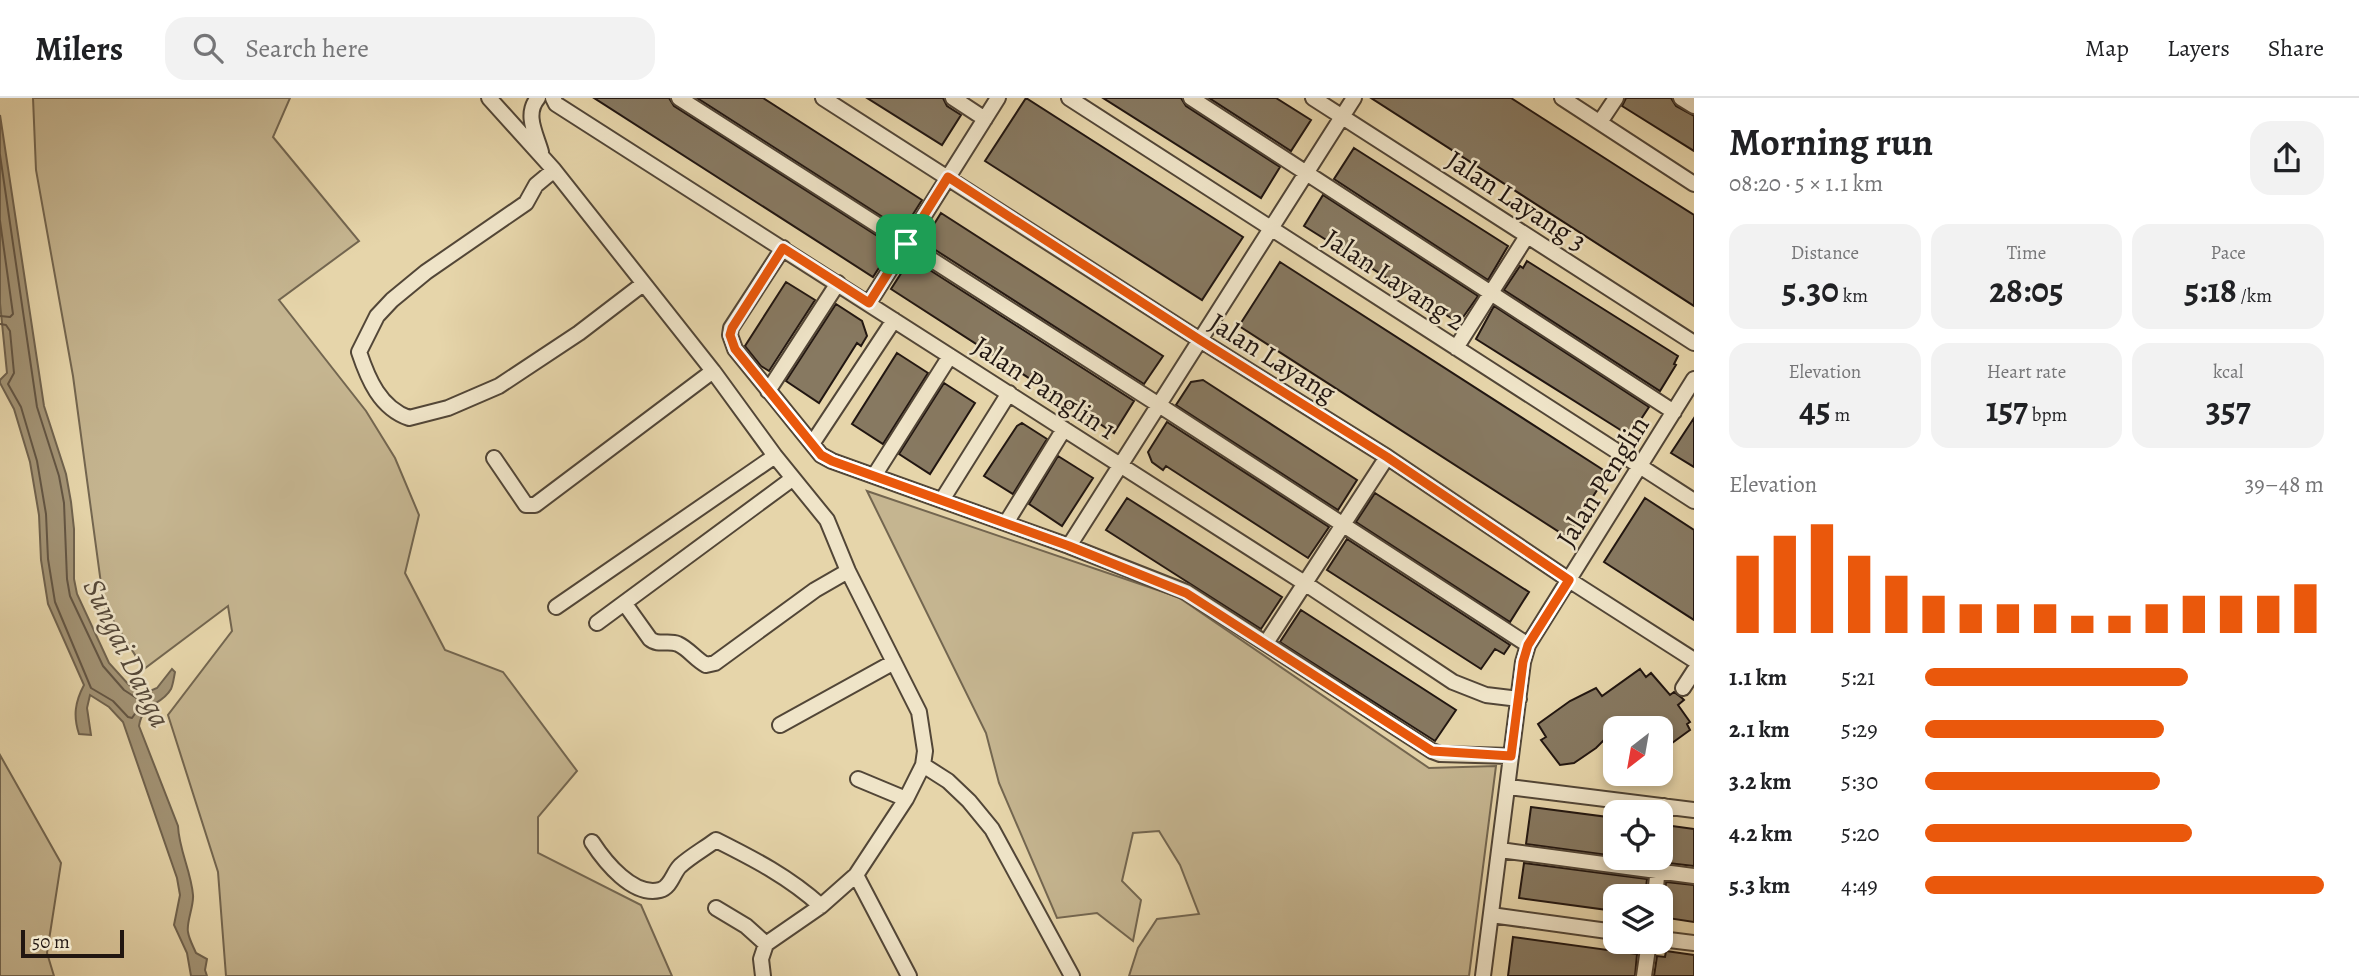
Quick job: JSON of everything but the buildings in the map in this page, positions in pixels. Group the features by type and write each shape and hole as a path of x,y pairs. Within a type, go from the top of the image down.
{"street":[{"path":"489,98 554,170 713,371 792,479 827,520 848,571 919,712 925,751 923,765 906,799 856,875 821,906 766,944 761,959 763,976"},
{"path":"537,98 531,107 530,117 543,158"},
{"name":"Jalan Panglin 1","path":"553,98 556,104 1306,584 1454,682 1486,695 1519,699"},
{"path":"679,98 1528,645"},
{"name":"Jalan Layang","path":"823,98 1387,457 1569,580 1694,660"},
{"path":"953,98 985,119"},
{"path":"869,303 998,98"},
{"name":"Jalan Layang 2","path":"1069,98 1694,501"},
{"path":"1191,98 1674,412"},
{"name":"Jalan Layang 3","path":"1313,98 1694,343"},
{"path":"1069,546 1354,98"},
{"path":"1562,98 1694,184"},
{"path":"1600,122 1616,98"},
{"path":"1681,98 1694,106"},
{"path":"554,170 536,185 526,203 426,272 377,316 359,352 376,391 389,407 409,418 448,408 517,376 643,284"},
{"path":"1456,348 1527,236"},
{"path":"783,248 730,335 735,349 821,455 1069,546 1186,593 1432,751 1511,756"},
{"path":"768,391 838,283"},
{"path":"812,444 894,320"},
{"path":"874,476 950,356"},
{"path":"494,458 520,499 526,505 535,505 713,371"},
{"name":"Jalan Penglin","path":"1482,976 1509,787 1523,662 1528,645 1694,379"},
{"path":"942,500 1009,393"},
{"path":"1006,523 1064,429"},
{"path":"556,607 775,456"},
{"path":"1266,643 1387,457"},
{"path":"597,623 792,479"},
{"path":"625,604 655,643 673,642 706,665 715,663 815,590 848,571"},
{"path":"780,725 894,662"},
{"path":"1683,688 1694,671"},
{"path":"923,765 948,781 992,829 1073,976"},
{"path":"858,779 906,799"},
{"path":"1509,787 1615,800"},
{"path":"1673,807 1694,810"},
{"path":"592,842 615,872 627,881 644,890 660,890 668,886 680,866 716,840 770,867 800,887 821,906"},
{"path":"1500,850 1603,859"},
{"path":"1673,869 1694,876"},
{"path":"856,875 909,976"},
{"path":"716,908 746,926 766,944"},
{"path":"1491,915 1603,930"},
{"path":"1673,940 1694,943"},
{"path":"1644,976 1647,954"}],"shaded area":[{"path":"33,98 290,98 273,137 359,241 279,300 366,411 395,458 419,515 405,573 445,650 503,672 577,771 538,817 538,853 641,905 672,976 226,976 218,872 168,715 232,631 228,606 144,669 104,606 73,376 36,170"},
{"path":"867,491 1178,597 1429,768 1496,766 1469,976 1129,976 1138,948 1157,919 1199,914 1180,865 1159,831 1133,833 1122,881 1141,900 1133,941 1097,913 1057,918 999,783 986,733"},
{"path":"0,755 61,863 47,953 54,976 0,976"}],"water":[{"path":"0,115 44,406 66,474 71,502 77,594 109,663 128,684 143,694 157,688 172,669 175,672 167,695 144,712 139,726 178,826 193,895 188,932 196,953 207,959 207,976 191,976 187,953 174,925 180,895 177,878 123,722 109,707 90,695 87,708 91,735 79,734 77,727 76,709 84,685 48,604 41,560 39,515 30,462 14,409 0,383 7,373 0,303"}],"route":[{"path":"948,177 1387,457 1569,580 1528,645 1523,662 1511,756 1440,754 1432,751 1186,593 1069,546 821,455 735,349 730,335 732,328 783,248 869,303 906,244 948,177"}],"water label":[{"name":"Sungai Danga","path":"127,653"}]}
